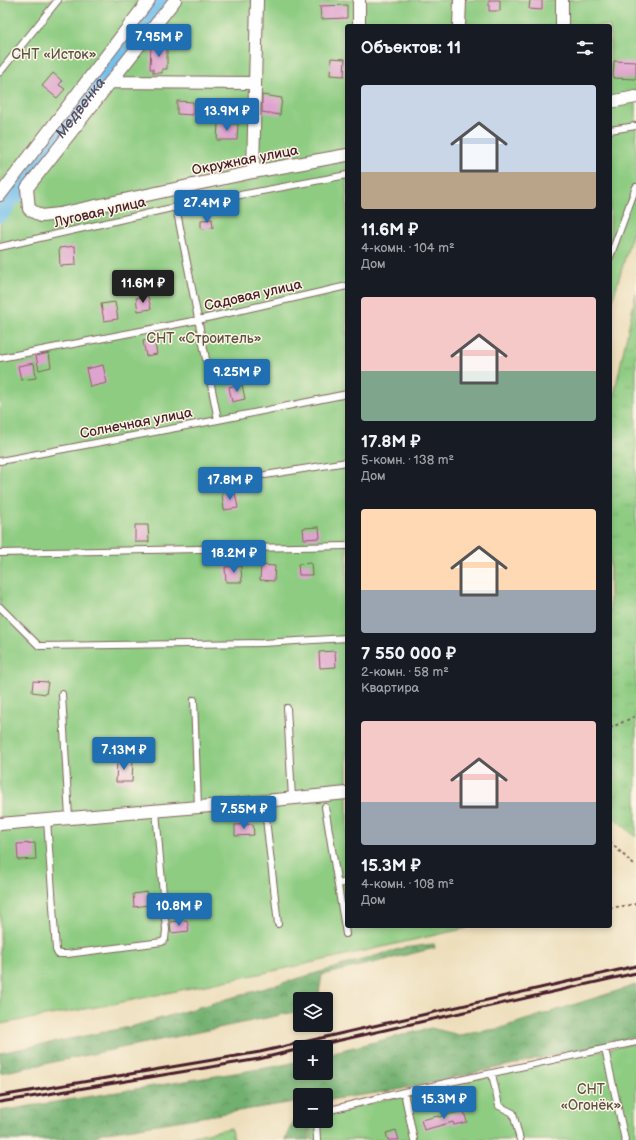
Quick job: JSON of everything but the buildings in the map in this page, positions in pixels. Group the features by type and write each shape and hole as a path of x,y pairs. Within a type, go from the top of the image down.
{"street":[{"path":"1,192 149,0"},
{"name":"Окружная улица","path":"175,0 28,188 28,209 41,216 59,214 253,172 345,155"},
{"path":"253,172 257,0"},
{"path":"359,0 360,24"},
{"path":"459,24 460,0"},
{"path":"562,0 562,24"},
{"path":"110,82 255,83"},
{"path":"612,102 636,97"},
{"path":"0,824 345,793"}],"lane":[{"path":"1,68 58,0"},
{"path":"612,130 636,126"},
{"name":"Луговая улица","path":"0,247 176,207 345,175"},
{"path":"612,252 636,187"},
{"path":"176,207 218,420"},
{"path":"612,236 618,235"},
{"name":"Садовая улица","path":"0,358 198,320 345,286"},
{"name":"Солнечная улица","path":"0,461 345,394"},
{"path":"265,475 345,462"},
{"path":"0,553 345,546"},
{"path":"0,607 39,646 263,643 345,638"},
{"path":"62,694 69,818"},
{"path":"194,700 198,807"},
{"path":"287,708 292,798"},
{"path":"264,801 278,924"},
{"path":"325,807 345,928"},
{"path":"47,820 56,950 58,954 67,954 162,942 165,939 166,930 156,811"},
{"path":"338,884 345,882"},
{"path":"345,928 346,934"},
{"path":"333,1109 404,1092 636,1042"},
{"path":"605,1049 625,1140"},
{"path":"492,1074 498,1106 513,1113 520,1140"},
{"path":"404,1092 414,1140"},
{"path":"317,1128 318,1140"}],"path":[{"path":"612,727 636,716"},
{"path":"612,844 636,867"},
{"path":"612,908 636,904"}],"green space":[{"path":"0,0 636,0 636,221 612,302 612,24 345,24 345,928 467,928 283,969 113,1004 0,1024"},
{"path":"636,293 636,837 612,816 612,404"},
{"path":"434,944 435,948 322,975 319,992 293,992 293,1012 0,1073 0,1053 134,1026 403,948"},
{"path":"636,985 636,1037 397,1090 333,1099 333,1088 293,1088 293,1102 102,1133 90,1140 0,1140 0,1111 293,1063 293,1080 333,1080 333,1052 431,1028 459,1035 497,1029"},
{"name":"СНТ «Огонёк»","path":"636,1043 636,1140 312,1140 311,1128 333,1128 333,1111"},
{"path":"293,1122 293,1128 309,1128 310,1140 285,1140"},
{"path":"231,1128 233,1140 173,1140"}],"waterway":[{"name":"Медвенка","path":"13,196 162,0"},
{"name":"Медвенка","path":"0,213 8,202"}],"railway":[{"path":"0,1096 260,1052 636,966"},
{"path":"333,1042 636,973"},
{"path":"0,1102 259,1059 293,1051"}],"park label":[{"name":"СНТ «Исток»","path":"54,54"},
{"name":"СНТ «Строитель»","path":"204,338"}]}
